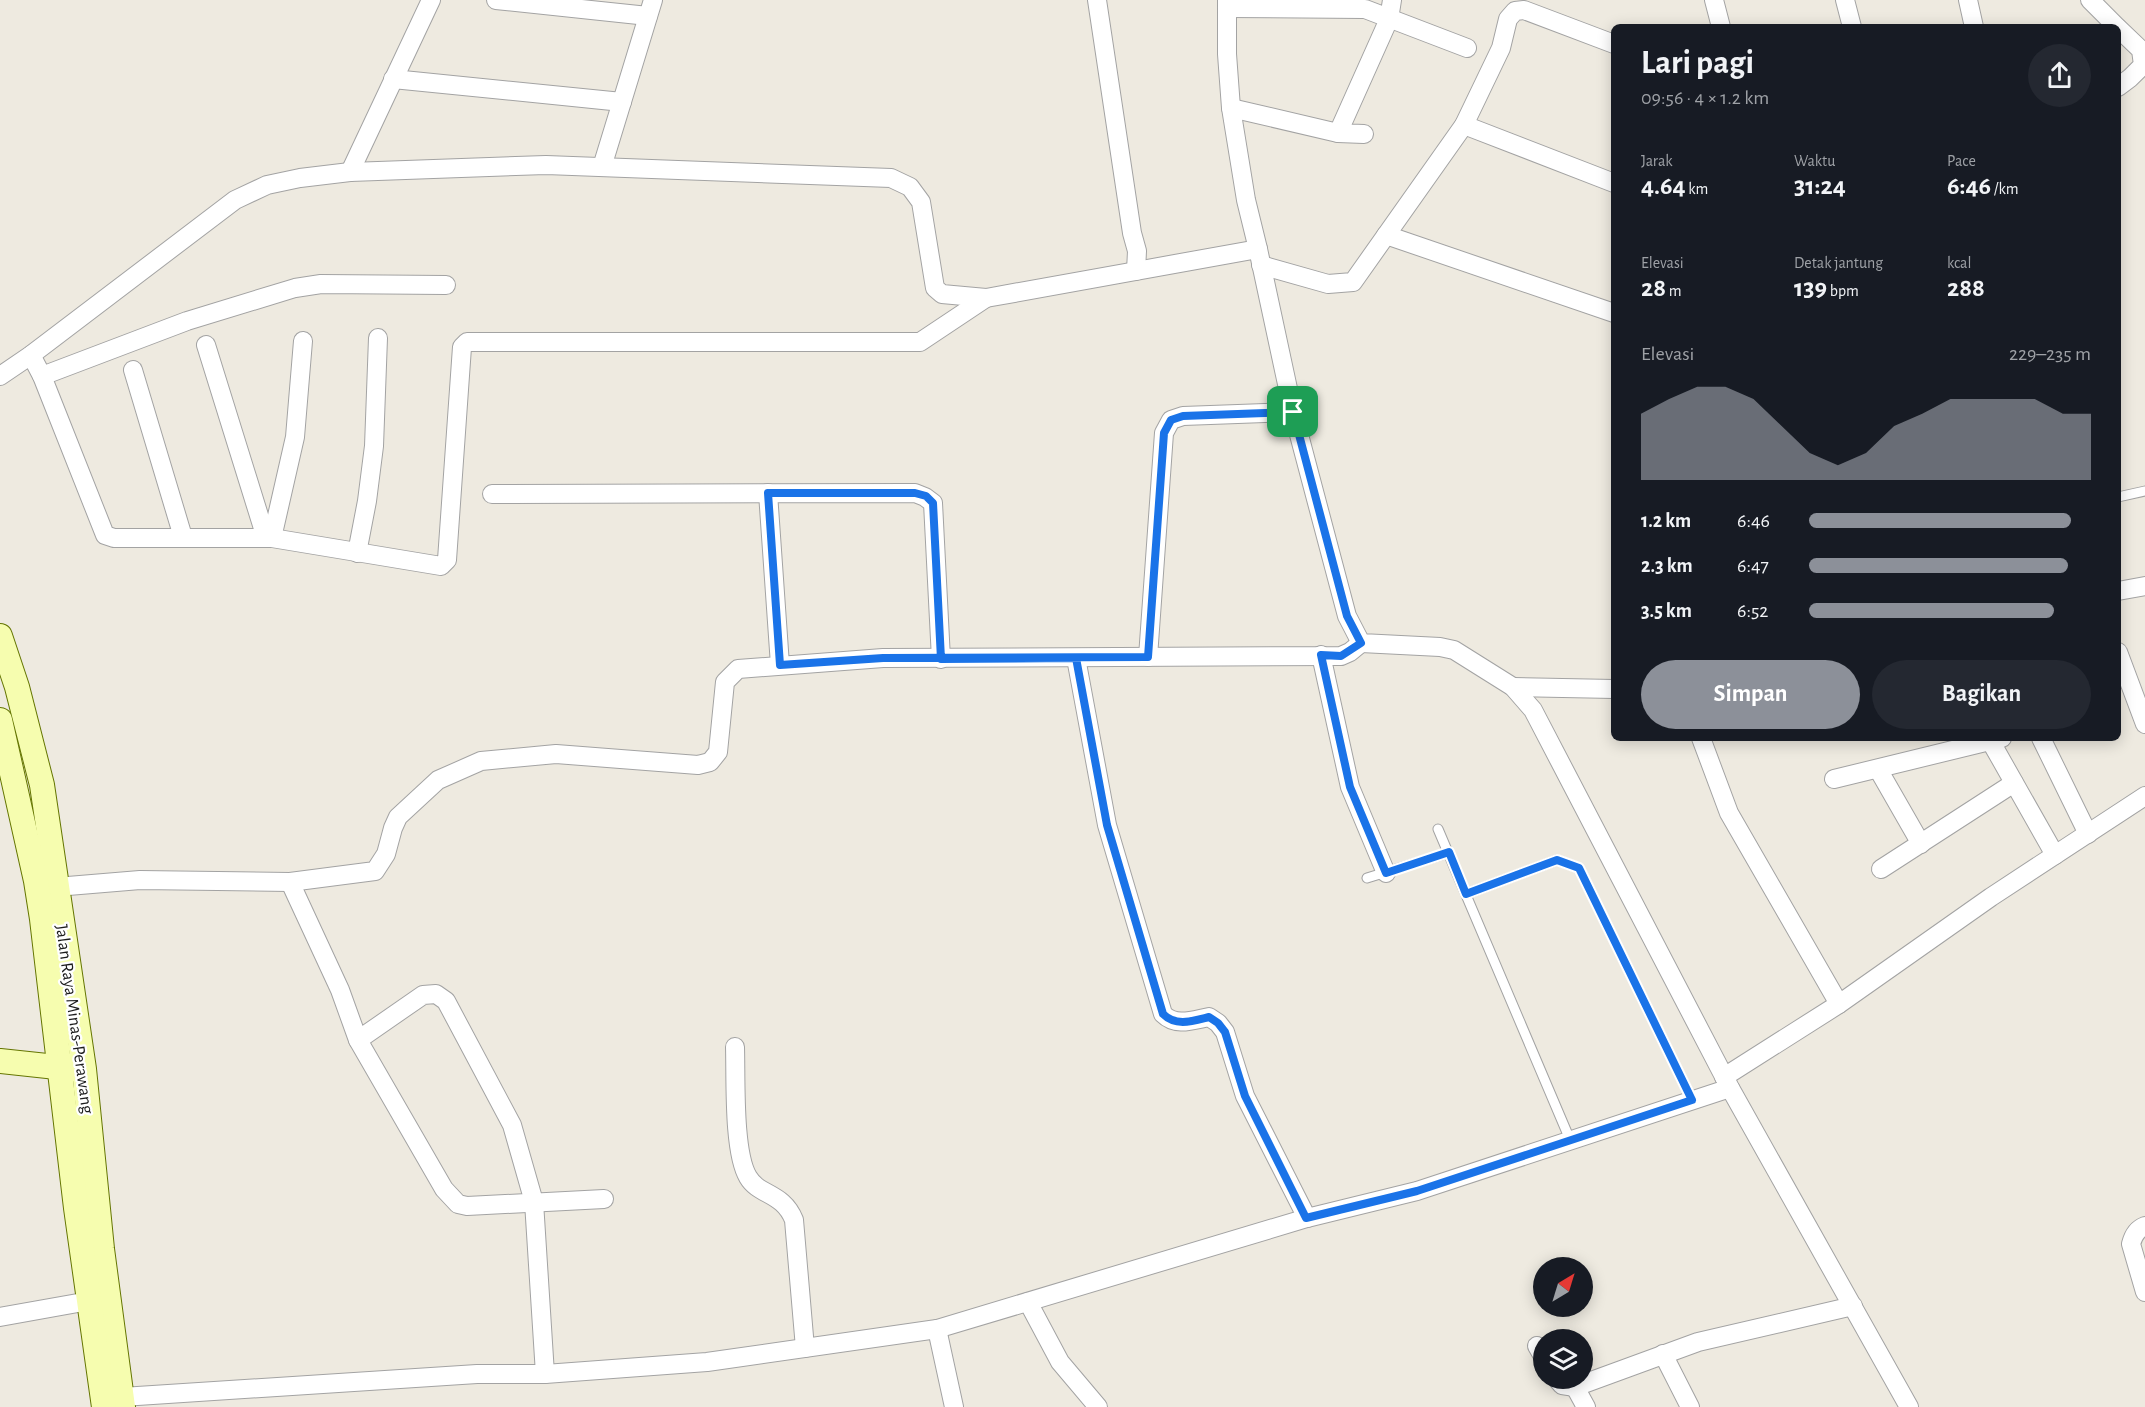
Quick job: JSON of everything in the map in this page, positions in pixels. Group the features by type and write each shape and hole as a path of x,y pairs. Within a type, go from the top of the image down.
{"main road":[{"name":"Jalan Raya Minas-Perawang","path":"0,636 17,687 42,785 56,887 72,1069 76,1208 89,1301 116,1404"},
{"name":"Jalan Raya Minas-Perawang","path":"0,721 36,881 72,1069 102,1250 116,1404"},
{"path":"0,1061 72,1069"}],"street":[{"path":"350,172 431,0"},
{"path":"496,0 650,8 602,167"},
{"path":"1097,0 1132,233 1137,251 1136,271"},
{"path":"1338,133 1389,19 1392,0"},
{"path":"1714,0 1720,24"},
{"path":"1845,0 1851,24"},
{"path":"1968,0 1973,24"},
{"path":"2090,0 2115,24"},
{"path":"1361,643 1347,616 1293,412 1246,200 1232,108 1227,4 1365,9 1467,48"},
{"path":"0,376 235,200 267,184 350,172 546,165 891,178 910,187 921,202 935,288 942,294 986,298 1136,271 1260,257 1328,285 1353,282 1464,125 1501,48 1508,18 1516,5 1611,43"},
{"path":"2121,30 2141,50 2143,64 2121,85"},
{"path":"393,79 622,102"},
{"path":"1232,108 1338,133 1364,134"},
{"path":"1464,125 1611,182"},
{"path":"1386,235 1611,312"},
{"path":"42,376 187,321 295,288 321,284 446,285"},
{"path":"31,355 42,376 103,534 114,538 269,538 441,566 446,562 462,347 467,342 920,342 986,298"},
{"path":"357,553 374,446 378,338"},
{"path":"269,538 295,437 303,341"},
{"path":"206,345 269,538"},
{"path":"133,370 183,537"},
{"path":"1148,657 1164,433 1171,420 1183,416 1293,412"},
{"path":"768,493 780,665"},
{"path":"492,494 915,493 926,496 933,503 941,659"},
{"path":"2121,590 2145,586"},
{"path":"56,887 140,879 290,882 375,871 386,854 398,817 438,780 481,761 556,754 698,765 710,762 718,752 725,682 738,669 883,658 1341,656 1361,643 1440,647 1454,650 1513,687 1533,710 1727,1082 1909,1407"},
{"path":"1321,655 1350,787 1386,873"},
{"path":"1076,658 1107,825 1163,1014 1169,1020 1181,1023 1209,1017 1225,1032 1245,1096 1306,1218"},
{"path":"2121,660 2145,724"},
{"path":"1513,687 1611,689"},
{"path":"1702,741 1729,813 1839,1004"},
{"path":"1834,779 1993,741"},
{"path":"1997,741 2014,783 2055,855"},
{"path":"2042,741 2088,834"},
{"path":"1878,769 1921,844"},
{"path":"1881,869 2014,783"},
{"path":"116,1404 477,1374 545,1374 707,1362 937,1329 1306,1218 1417,1191 1692,1100 1727,1082 1991,897 2145,796"},
{"path":"290,882 340,990 358,1040 449,1197 458,1204 467,1206 604,1199"},
{"path":"358,1040 423,995 436,994 446,1001 512,1125 534,1202 545,1374"},
{"path":"735,1047 739,1150 748,1178 780,1199 789,1209 794,1220 805,1348"},
{"path":"2145,1226 2139,1228 2131,1244 2145,1292"},
{"path":"0,1317 89,1301"},
{"path":"1028,1302 1060,1362 1098,1407"},
{"path":"1593,1380 1698,1341 1853,1306"},
{"path":"937,1329 954,1407"},
{"path":"1663,1354 1690,1407"},
{"path":"1576,1389 1586,1407"}],"lane":[{"path":"2121,495 2145,491"},
{"path":"1438,829 1570,1142"},
{"path":"1367,878 1449,852"},
{"path":"1466,894 1557,860 1579,868 1692,1100"}],"route":[{"path":"1293,412 1183,416 1171,420 1164,433 1148,657 1076,658 941,659 883,658 780,665 768,493 915,493 926,496 933,503 941,659 1010,658 1076,658 1107,825 1163,1014 1169,1020 1181,1023 1209,1017 1225,1032 1245,1096 1306,1218 1417,1191 1692,1100 1579,868 1557,860 1466,894 1449,852 1386,873 1350,787 1321,655 1341,656 1361,643 1347,616 1293,412"}]}
